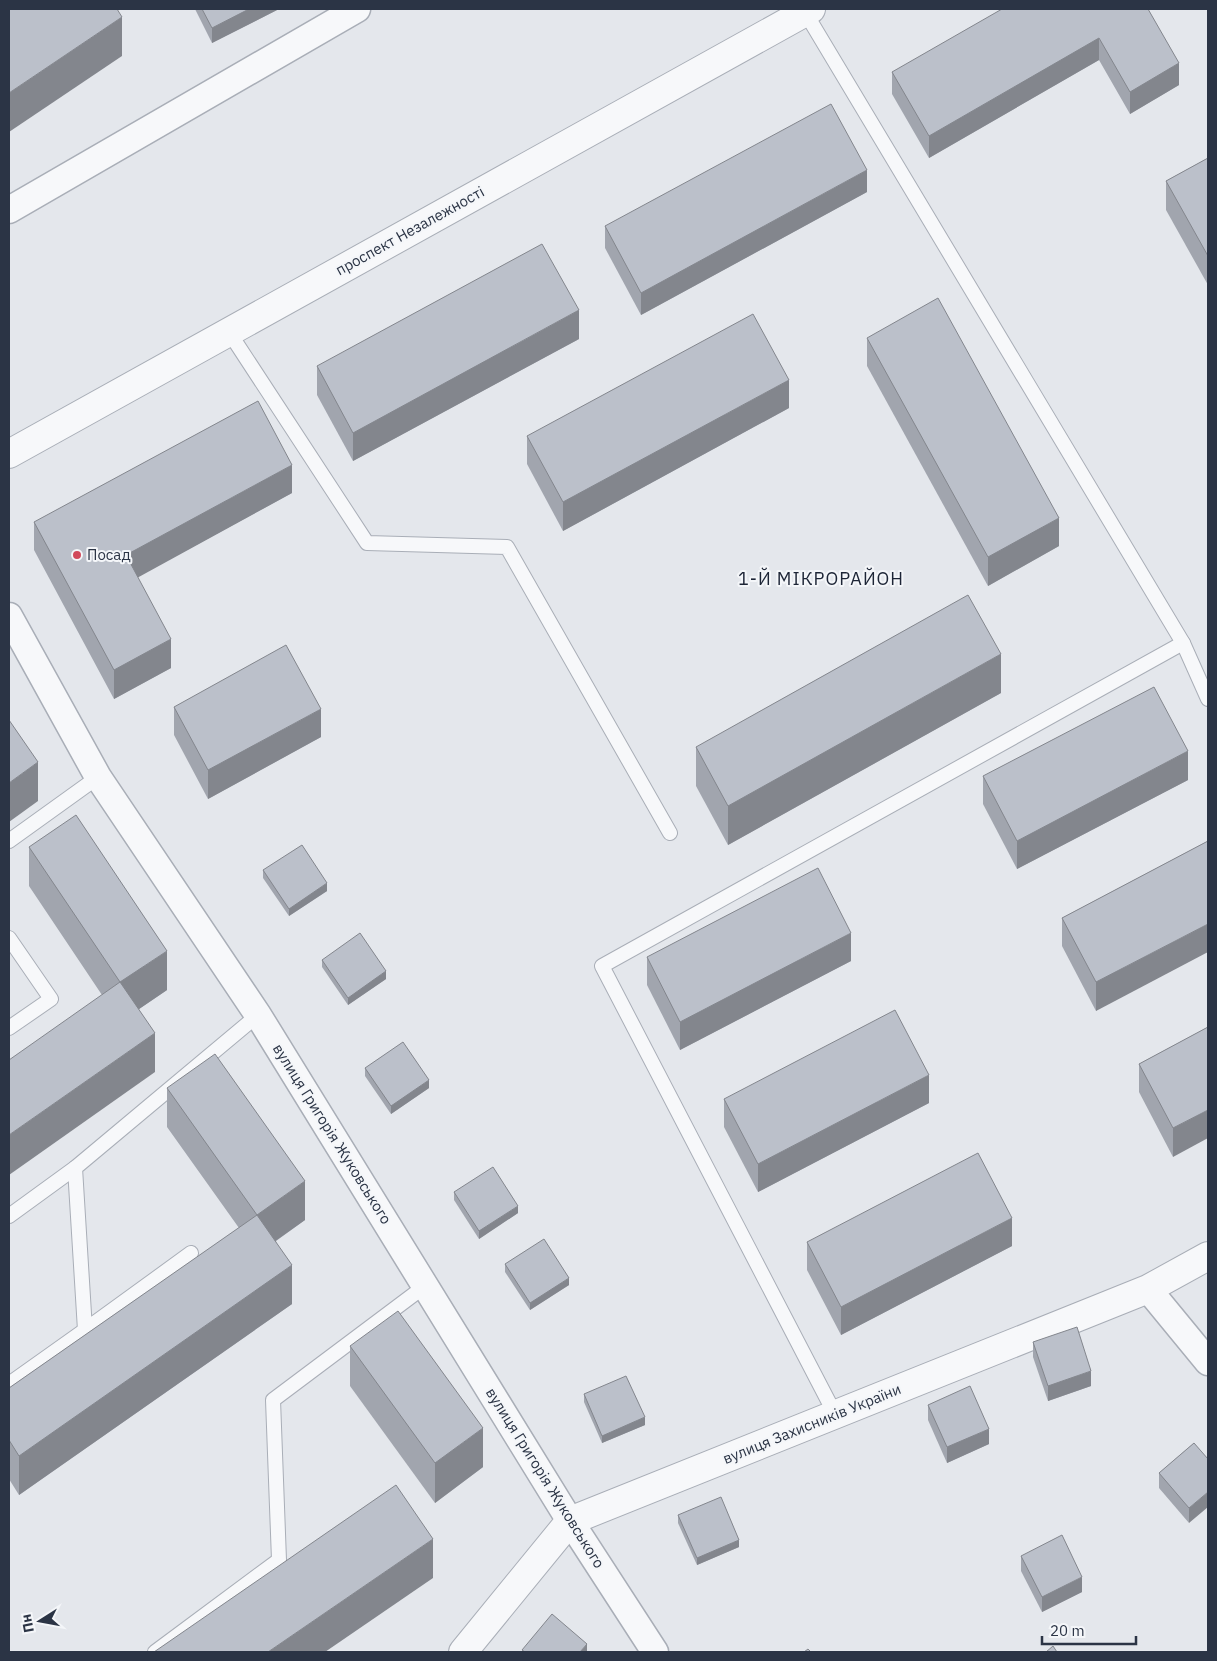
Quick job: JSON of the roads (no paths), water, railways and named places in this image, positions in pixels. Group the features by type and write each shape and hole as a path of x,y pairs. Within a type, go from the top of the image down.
{"street":[{"path":"9,210 357,9"},
{"name":"проспект Незалежності","path":"9,454 808,10"},
{"name":"вулиця Григорія Жуковського","path":"9,616 98,776 258,1015 570,1521 655,1652"},
{"name":"вулиця Захисників України","path":"463,1652 570,1521 1148,1288 1208,1256"},
{"path":"1148,1288 1208,1362"}],"lane":[{"path":"808,10 1183,643 1208,699"},
{"path":"229,332 367,542 507,547 670,833"},
{"path":"835,1414 602,966 1183,643"},
{"path":"9,841 98,776"},
{"path":"9,938 50,999 9,1028"},
{"path":"9,1216 75,1168 258,1015"},
{"path":"75,1168 85,1330"},
{"path":"9,1384 191,1253"},
{"path":"155,1652 278,1560 273,1400 425,1286"}],"place":[{"name":"Посад","path":"77,555"}],"district":[{"name":"1-Й МІКРОРАЙОН","path":"821,579"}]}
